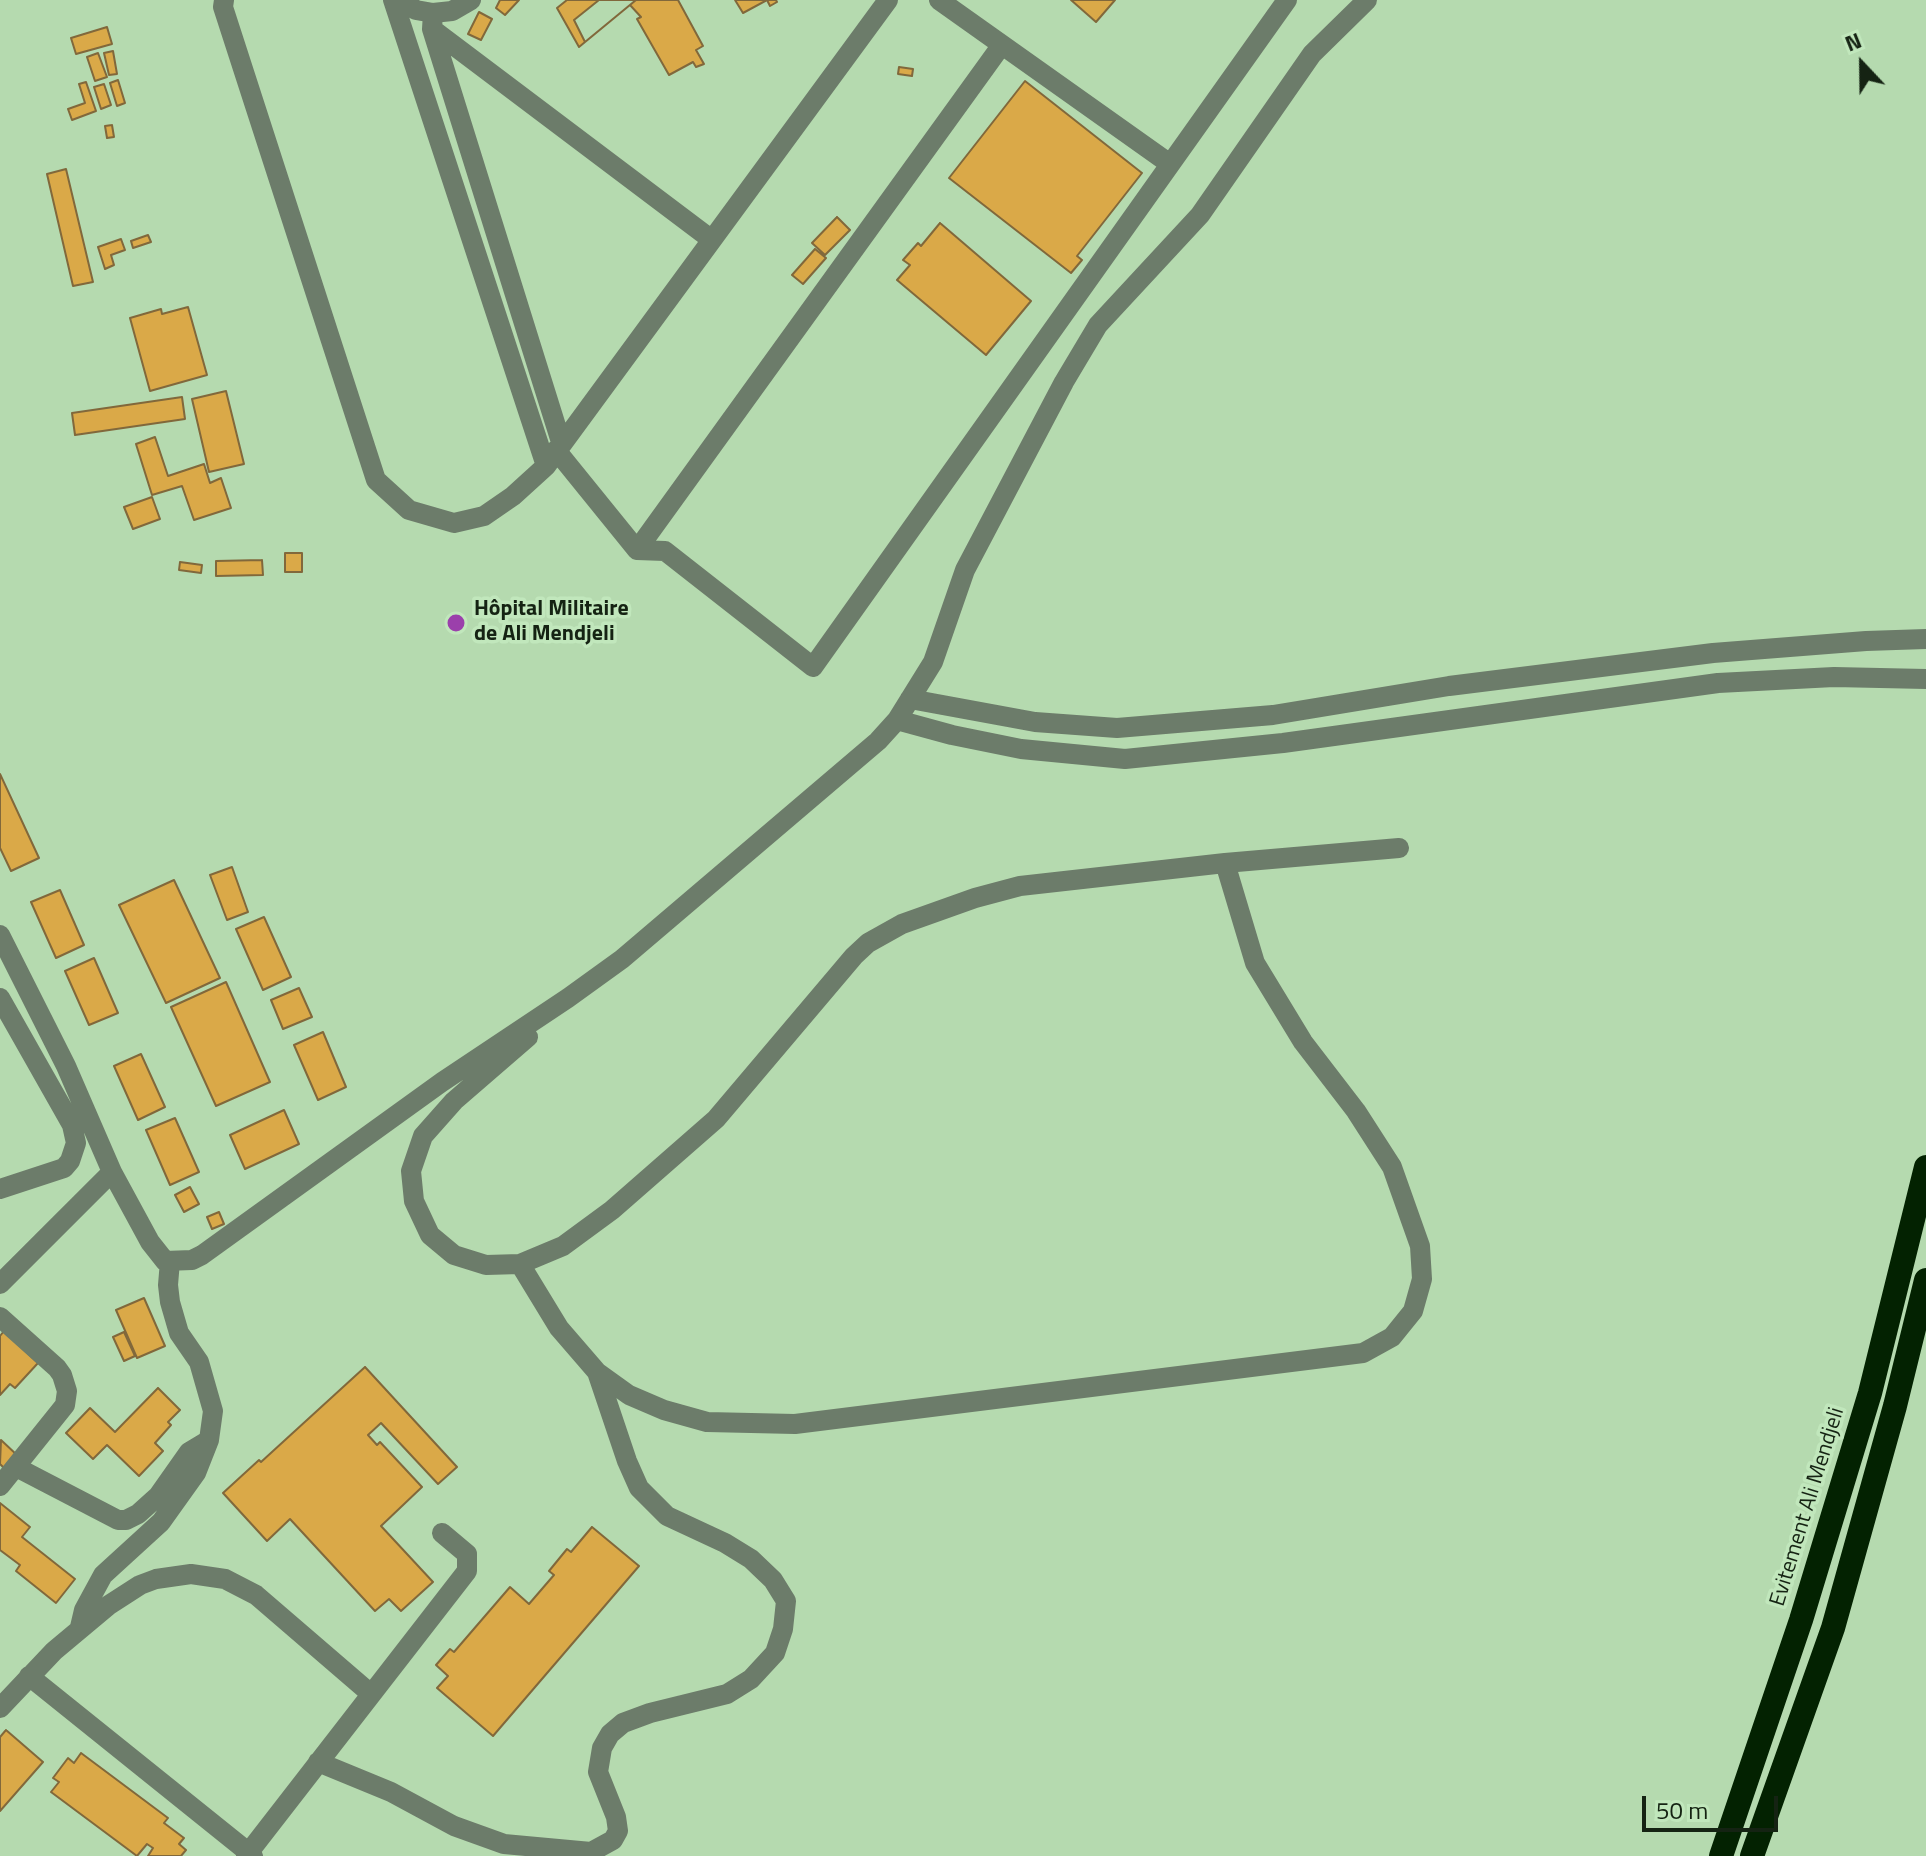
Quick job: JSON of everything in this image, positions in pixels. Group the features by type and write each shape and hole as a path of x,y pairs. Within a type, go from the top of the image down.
{"highway":[{"name":"Evitement Ali Mendjeli","path":"1721,1856 1801,1620 1870,1393 1926,1167"},
{"path":"1752,1856 1833,1628 1926,1280"}],"street":[{"path":"224,0 223,7 376,480 409,510 454,523 484,516 513,496 554,453 888,0"},
{"path":"393,0 554,453 637,550 665,551 813,667 1287,0"},
{"path":"400,0 432,21 712,240"},
{"path":"432,21 471,0"},
{"path":"939,0 1170,164"},
{"path":"0,935 66,1066 112,1172 150,1242 161,1257 170,1261 192,1260 202,1255 442,1082 622,959 878,741 897,720 933,662 965,570 1064,382 1098,325 1200,215 1312,54 1367,0"},
{"path":"432,21 554,453"},
{"path":"637,550 1001,46"},
{"path":"910,699 1035,722 1117,728 1273,715 1449,686 1713,653 1926,639"},
{"path":"897,720 1021,749 1125,759 1283,743 1718,683 1834,677 1926,679"},
{"path":"568,998 454,1101 423,1136 411,1171 414,1201 430,1235 454,1255 486,1265 520,1264 563,1246 612,1210 716,1119 847,964 868,943 885,933 975,898 1020,886 1225,863 1399,848"},
{"path":"520,1264 559,1328 597,1372 629,1395 664,1410 707,1422 795,1424 1363,1353 1392,1337 1413,1311 1422,1279 1420,1246 1392,1167 1356,1111 1303,1042 1255,963 1225,863"},
{"path":"0,998 72,1125 76,1143 64,1168 0,1189"},
{"path":"0,1284 112,1172"},
{"path":"80,1627 84,1610 103,1575 161,1522 196,1473 209,1440 213,1411 199,1362 179,1333 168,1285 170,1261"},
{"path":"0,1317 57,1368 67,1391 65,1405 0,1486"},
{"path":"318,1762 391,1792 454,1826 504,1844 591,1852 613,1840 618,1831 616,1817 598,1772 602,1748 610,1734 623,1723 650,1713 727,1694 751,1679 775,1653 783,1629 786,1601 773,1580 751,1559 725,1543 667,1516 639,1488 597,1372"},
{"path":"16,1467 118,1520 126,1520 158,1496 189,1452 209,1440"},
{"path":"29,1676 249,1855 467,1571 467,1554 442,1533"},
{"path":"0,1708 80,1627 125,1594 156,1579 191,1574 225,1579 256,1595 371,1694"}],"building":[{"path":"500,0 519,0 505,15 496,8"},
{"path":"567,0 636,0 579,47 557,8"},
{"path":"599,0 636,0 585,42 574,20"},
{"path":"636,0 678,0 703,46 696,50 704,64 696,67 693,62 669,75 637,19 641,17 630,5"},
{"path":"735,0 767,0 743,13"},
{"path":"1071,0 1115,0 1096,22"},
{"path":"479,12 492,19 481,40 468,34"},
{"path":"107,27 112,44 76,54 71,38"},
{"path":"113,51 117,74 109,75 104,53"},
{"path":"98,53 107,77 95,81 87,57"},
{"path":"899,67 913,69 912,76 898,74"},
{"path":"118,80 125,103 117,106 110,83"},
{"path":"1025,81 1142,173 1077,256 1082,260 1071,273 949,178"},
{"path":"86,82 96,111 72,120 68,109 85,103 79,84"},
{"path":"104,84 111,105 101,109 94,87"},
{"path":"112,125 114,137 107,138 105,126"},
{"path":"66,169 93,282 73,286 47,174"},
{"path":"837,217 850,230 825,255 812,243"},
{"path":"940,223 1031,301 986,355 897,280 910,265 903,260 918,243 921,246"},
{"path":"148,235 151,242 133,248 131,241"},
{"path":"121,239 125,250 111,255 114,265 105,269 98,247"},
{"path":"815,249 826,258 803,284 792,275"},
{"path":"188,307 207,375 150,391 130,318 161,309 162,314"},
{"path":"226,391 244,464 209,472 192,399"},
{"path":"182,397 185,419 75,435 72,413"},
{"path":"155,437 168,476 204,464 210,483 221,478 231,508 194,520 182,486 152,495 136,444"},
{"path":"152,497 160,519 133,529 124,507"},
{"path":"285,553 302,553 302,572 285,572"},
{"path":"262,560 263,575 216,576 216,561"},
{"path":"180,562 202,565 201,573 179,570"},
{"path":"0,774 39,858 11,871 0,848"},
{"path":"232,867 248,912 227,920 210,875"},
{"path":"174,880 220,978 166,1003 119,905"},
{"path":"60,890 84,945 56,958 31,902"},
{"path":"264,917 291,977 263,990 236,929"},
{"path":"94,958 118,1013 89,1025 65,971"},
{"path":"226,982 270,1082 216,1106 171,1007"},
{"path":"299,988 312,1017 283,1029 271,1000"},
{"path":"323,1032 346,1087 318,1100 294,1045"},
{"path":"141,1054 165,1107 138,1120 114,1066"},
{"path":"284,1110 299,1144 245,1169 230,1135"},
{"path":"175,1118 199,1172 170,1185 146,1130"},
{"path":"190,1187 199,1204 184,1212 175,1195"},
{"path":"219,1212 224,1224 212,1229 207,1217"},
{"path":"144,1298 165,1346 137,1358 116,1310"},
{"path":"4,1331 38,1363 15,1388 10,1384 0,1395 0,1336"},
{"path":"124,1332 135,1356 124,1361 113,1337"},
{"path":"365,1367 457,1467 438,1484 381,1423 368,1435 377,1445 380,1442 422,1487 381,1526 433,1582 401,1611 389,1599 375,1611 290,1519 267,1541 223,1493"},
{"path":"158,1388 180,1410 155,1443 163,1451 139,1476 107,1445 93,1459 66,1433 90,1408 115,1432"},
{"path":"1,1440 18,1456 6,1470 0,1464"},
{"path":"0,1503 30,1527 22,1537 75,1579 56,1603 16,1571 20,1565 0,1550"},
{"path":"592,1527 639,1566 493,1736 437,1688 448,1676 436,1665 450,1649 454,1652 510,1587 529,1604 554,1575 549,1571 567,1549 571,1552"},
{"path":"6,1730 43,1762 0,1811 0,1737"},
{"path":"81,1753 168,1818 164,1823 184,1838 179,1844 186,1850 181,1856 148,1856 153,1848 147,1844 137,1856 51,1792 59,1782 53,1778 68,1758 74,1763"}],"place":[{"name":"Hôpital Militaire de Ali Mendjeli","path":"456,623"}]}
